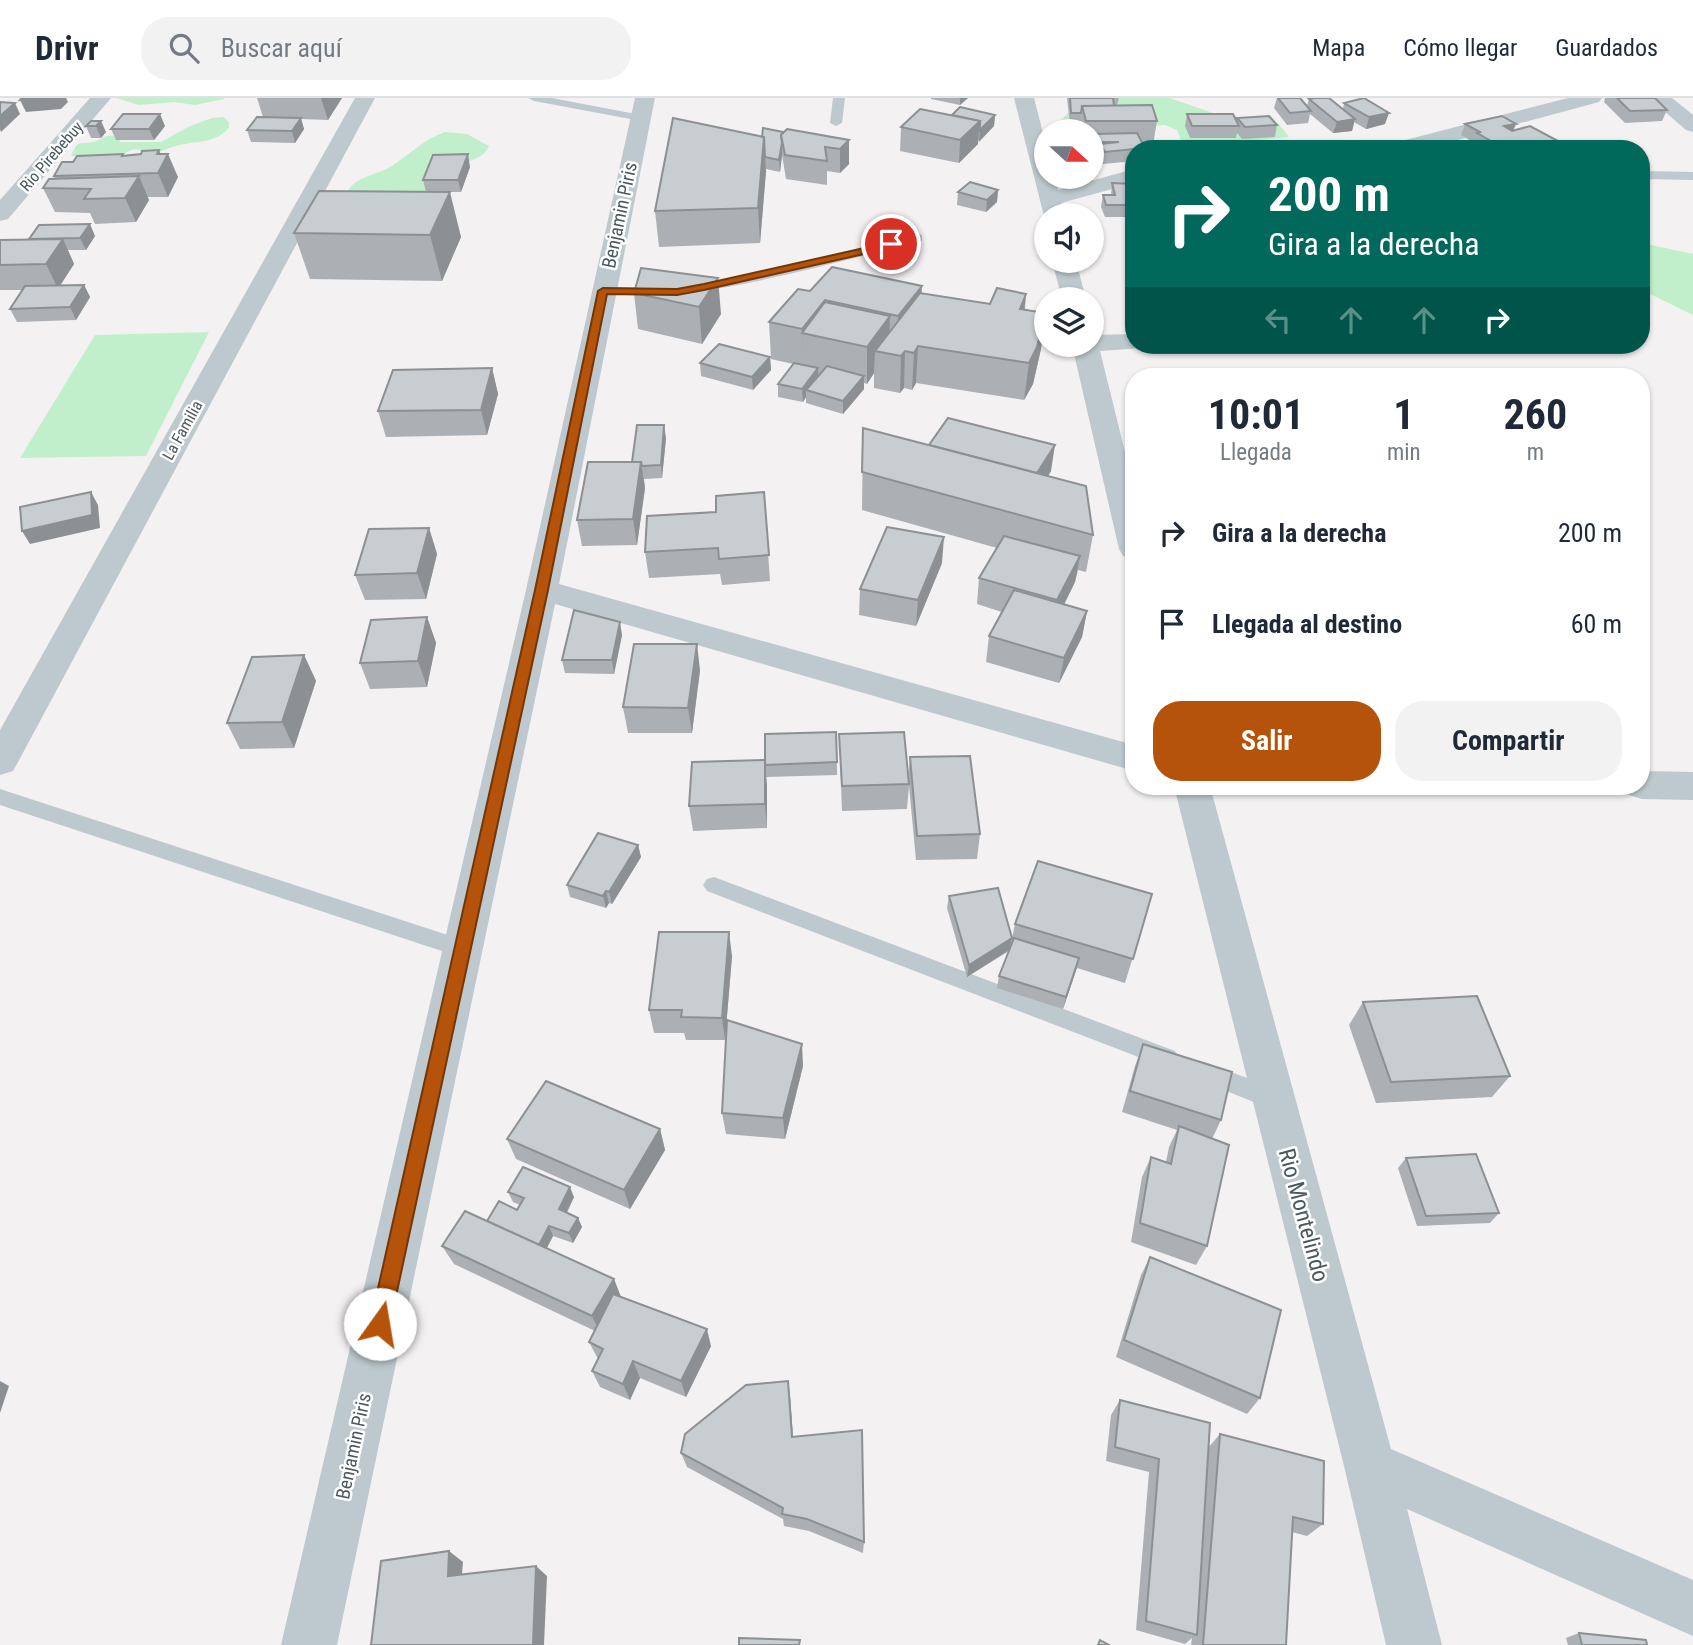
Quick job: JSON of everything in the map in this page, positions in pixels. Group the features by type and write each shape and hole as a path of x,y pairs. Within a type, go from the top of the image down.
{"street":[{"name":"Rio Pirebebuy","path":"0,214 101,98"},
{"name":"La Familia","path":"0,762 365,98"},
{"path":"1024,98 1050,203"},
{"path":"1432,140 1592,98"},
{"path":"1659,98 1693,126"},
{"name":"Benjamin Piris","path":"309,1645 542,590 643,108"},
{"path":"1062,203 1125,179"},
{"path":"1104,343 1125,342"},
{"path":"1087,357 1125,512"},
{"path":"542,590 1125,755"},
{"path":"1650,785 1693,786"},
{"name":"Rio Montelindo","path":"1194,795 1370,1466 1414,1645"},
{"path":"1370,1466 1693,1608"}],"lane":[{"path":"534,98 643,108"},
{"path":"836,123 839,98"},
{"path":"1650,175 1693,176"},
{"path":"603,291 677,292 732,283 917,238"},
{"path":"0,797 463,949"},
{"path":"714,885 1273,1099"}],"green space":[{"path":"116,98 224,99 195,105 175,102 139,105"},
{"path":"1116,98 1170,98 1213,113 1278,123 1289,137 1261,140 1181,140 1177,130 1165,125 1104,130 1104,119 1062,119 1070,111"},
{"path":"223,117 229,122 229,128 210,140 176,146 148,155 134,149 116,157 71,156 79,143 93,142 108,136 115,136 121,142 161,142 190,126"},
{"path":"445,132 467,134 489,146 479,157 452,170 421,197 351,195 348,190 352,185 387,169"},
{"path":"1650,245 1693,254 1693,315 1650,294"},
{"path":"209,332 146,456 20,458 95,335"}],"building":[{"path":"1070,98 1113,98 1114,106 1082,106 1081,113 1071,113"},
{"path":"1278,98 1300,98 1311,111 1290,113"},
{"path":"1329,98 1355,119 1337,122 1309,99"},
{"path":"1364,98 1389,113 1369,117 1344,103"},
{"path":"1617,98 1655,98 1667,110 1630,111"},
{"path":"0,102 15,103 0,116"},
{"path":"1152,105 1157,121 1085,119 1082,106"},
{"path":"960,107 995,115 980,130 980,121 952,115"},
{"path":"920,109 980,121 960,140 901,127"},
{"path":"123,114 160,114 149,129 111,129"},
{"path":"1187,114 1233,114 1239,126 1192,126"},
{"path":"1269,116 1277,125 1245,127 1237,118"},
{"path":"1502,116 1516,124 1504,126 1512,131 1530,126 1556,140 1489,140 1465,124"},
{"path":"257,117 301,118 292,131 247,130"},
{"path":"673,118 764,137 758,208 655,211"},
{"path":"91,121 101,121 96,126 86,126"},
{"path":"763,128 783,132 779,160 765,157"},
{"path":"787,129 849,140 840,149 825,147 827,161 785,155 781,135"},
{"path":"1137,133 1141,140 1125,140 1125,150 1105,152 1104,144 1119,142 1104,142 1104,134"},
{"path":"159,150 157,154 168,154 158,173 54,176 62,162 73,162 77,156 123,154 122,156"},
{"path":"468,154 458,180 423,180 433,155"},
{"path":"139,176 125,198 84,199 91,189 43,188 49,179"},
{"path":"970,182 998,190 987,200 958,192"},
{"path":"1112,183 1125,184 1125,205 1106,205 1103,195 1115,195"},
{"path":"319,191 450,192 430,235 294,233"},
{"path":"90,224 80,238 29,239 39,225"},
{"path":"63,239 46,264 0,265 0,240"},
{"path":"832,267 922,286 898,316 825,300 802,329 769,322 798,289 810,291"},
{"path":"641,268 718,278 699,307 634,293"},
{"path":"84,285 70,307 10,309 25,286"},
{"path":"997,288 1026,294 1020,309 1034,311 1034,353 1029,363 918,346 914,353 905,351 901,356 875,351 920,293 990,304"},
{"path":"825,302 890,316 867,347 802,333"},
{"path":"719,344 770,357 752,377 700,363"},
{"path":"794,363 818,368 802,389 778,384"},
{"path":"827,366 864,376 843,401 806,390"},
{"path":"492,368 481,410 378,411 393,370"},
{"path":"948,418 1055,445 1037,473 929,445"},
{"path":"637,425 664,425 661,465 642,466 641,462 632,462"},
{"path":"863,428 1086,486 1093,535 862,472"},
{"path":"588,462 641,462 633,519 577,520"},
{"path":"91,492 92,515 22,531 20,507"},
{"path":"764,492 769,555 719,559 718,548 645,552 647,516 716,512 716,496"},
{"path":"887,527 944,537 918,600 860,589"},
{"path":"429,528 417,573 355,575 369,529"},
{"path":"1004,536 1080,556 1057,600 979,578"},
{"path":"1014,590 1087,611 1064,658 989,636"},
{"path":"574,610 620,622 612,660 562,660"},
{"path":"427,617 418,661 360,663 371,620"},
{"path":"634,644 697,644 688,708 623,707"},
{"path":"304,655 282,722 227,723 252,657"},
{"path":"836,732 837,762 765,765 765,734"},
{"path":"904,732 909,784 842,786 839,734"},
{"path":"970,756 980,834 917,836 910,757"},
{"path":"765,760 765,804 689,806 692,762"},
{"path":"598,833 638,845 609,892 606,891 603,896 567,885"},
{"path":"1038,861 1152,894 1133,959 1015,924"},
{"path":"998,888 1012,938 969,965 949,896"},
{"path":"659,932 729,932 722,1018 681,1017 682,1010 649,1010"},
{"path":"1014,938 1079,958 1066,997 999,976"},
{"path":"1477,996 1510,1076 1391,1082 1363,1002"},
{"path":"727,1020 802,1044 783,1118 722,1113"},
{"path":"1143,1044 1232,1072 1221,1120 1130,1091"},
{"path":"546,1081 660,1129 624,1190 507,1139"},
{"path":"1179,1126 1229,1145 1207,1246 1140,1223 1151,1157 1171,1164"},
{"path":"1476,1154 1499,1213 1426,1216 1406,1158"},
{"path":"523,1167 570,1187 559,1209 578,1218 569,1233 549,1226 539,1245 487,1221 499,1201 517,1210 524,1198 508,1192"},
{"path":"465,1211 614,1279 592,1316 442,1246"},
{"path":"1150,1257 1281,1310 1260,1398 1124,1340"},
{"path":"613,1294 707,1329 681,1381 633,1361 623,1384 592,1371 603,1349 589,1342"},
{"path":"788,1381 792,1437 862,1430 864,1542 807,1519 782,1514 783,1508 681,1453 685,1434 746,1385"},
{"path":"1120,1400 1210,1423 1197,1635 1146,1621 1159,1459 1115,1447"},
{"path":"1220,1434 1324,1461 1323,1524 1293,1517 1286,1645 1203,1645"},
{"path":"449,1551 448,1576 536,1566 533,1645 371,1645 381,1561"},
{"path":"1579,1633 1646,1640 1647,1645 1582,1645"},
{"path":"739,1638 800,1640 799,1645 739,1645"}],"route":[{"path":"380,1324 542,590 603,291 677,292 732,283 891,244"}]}
